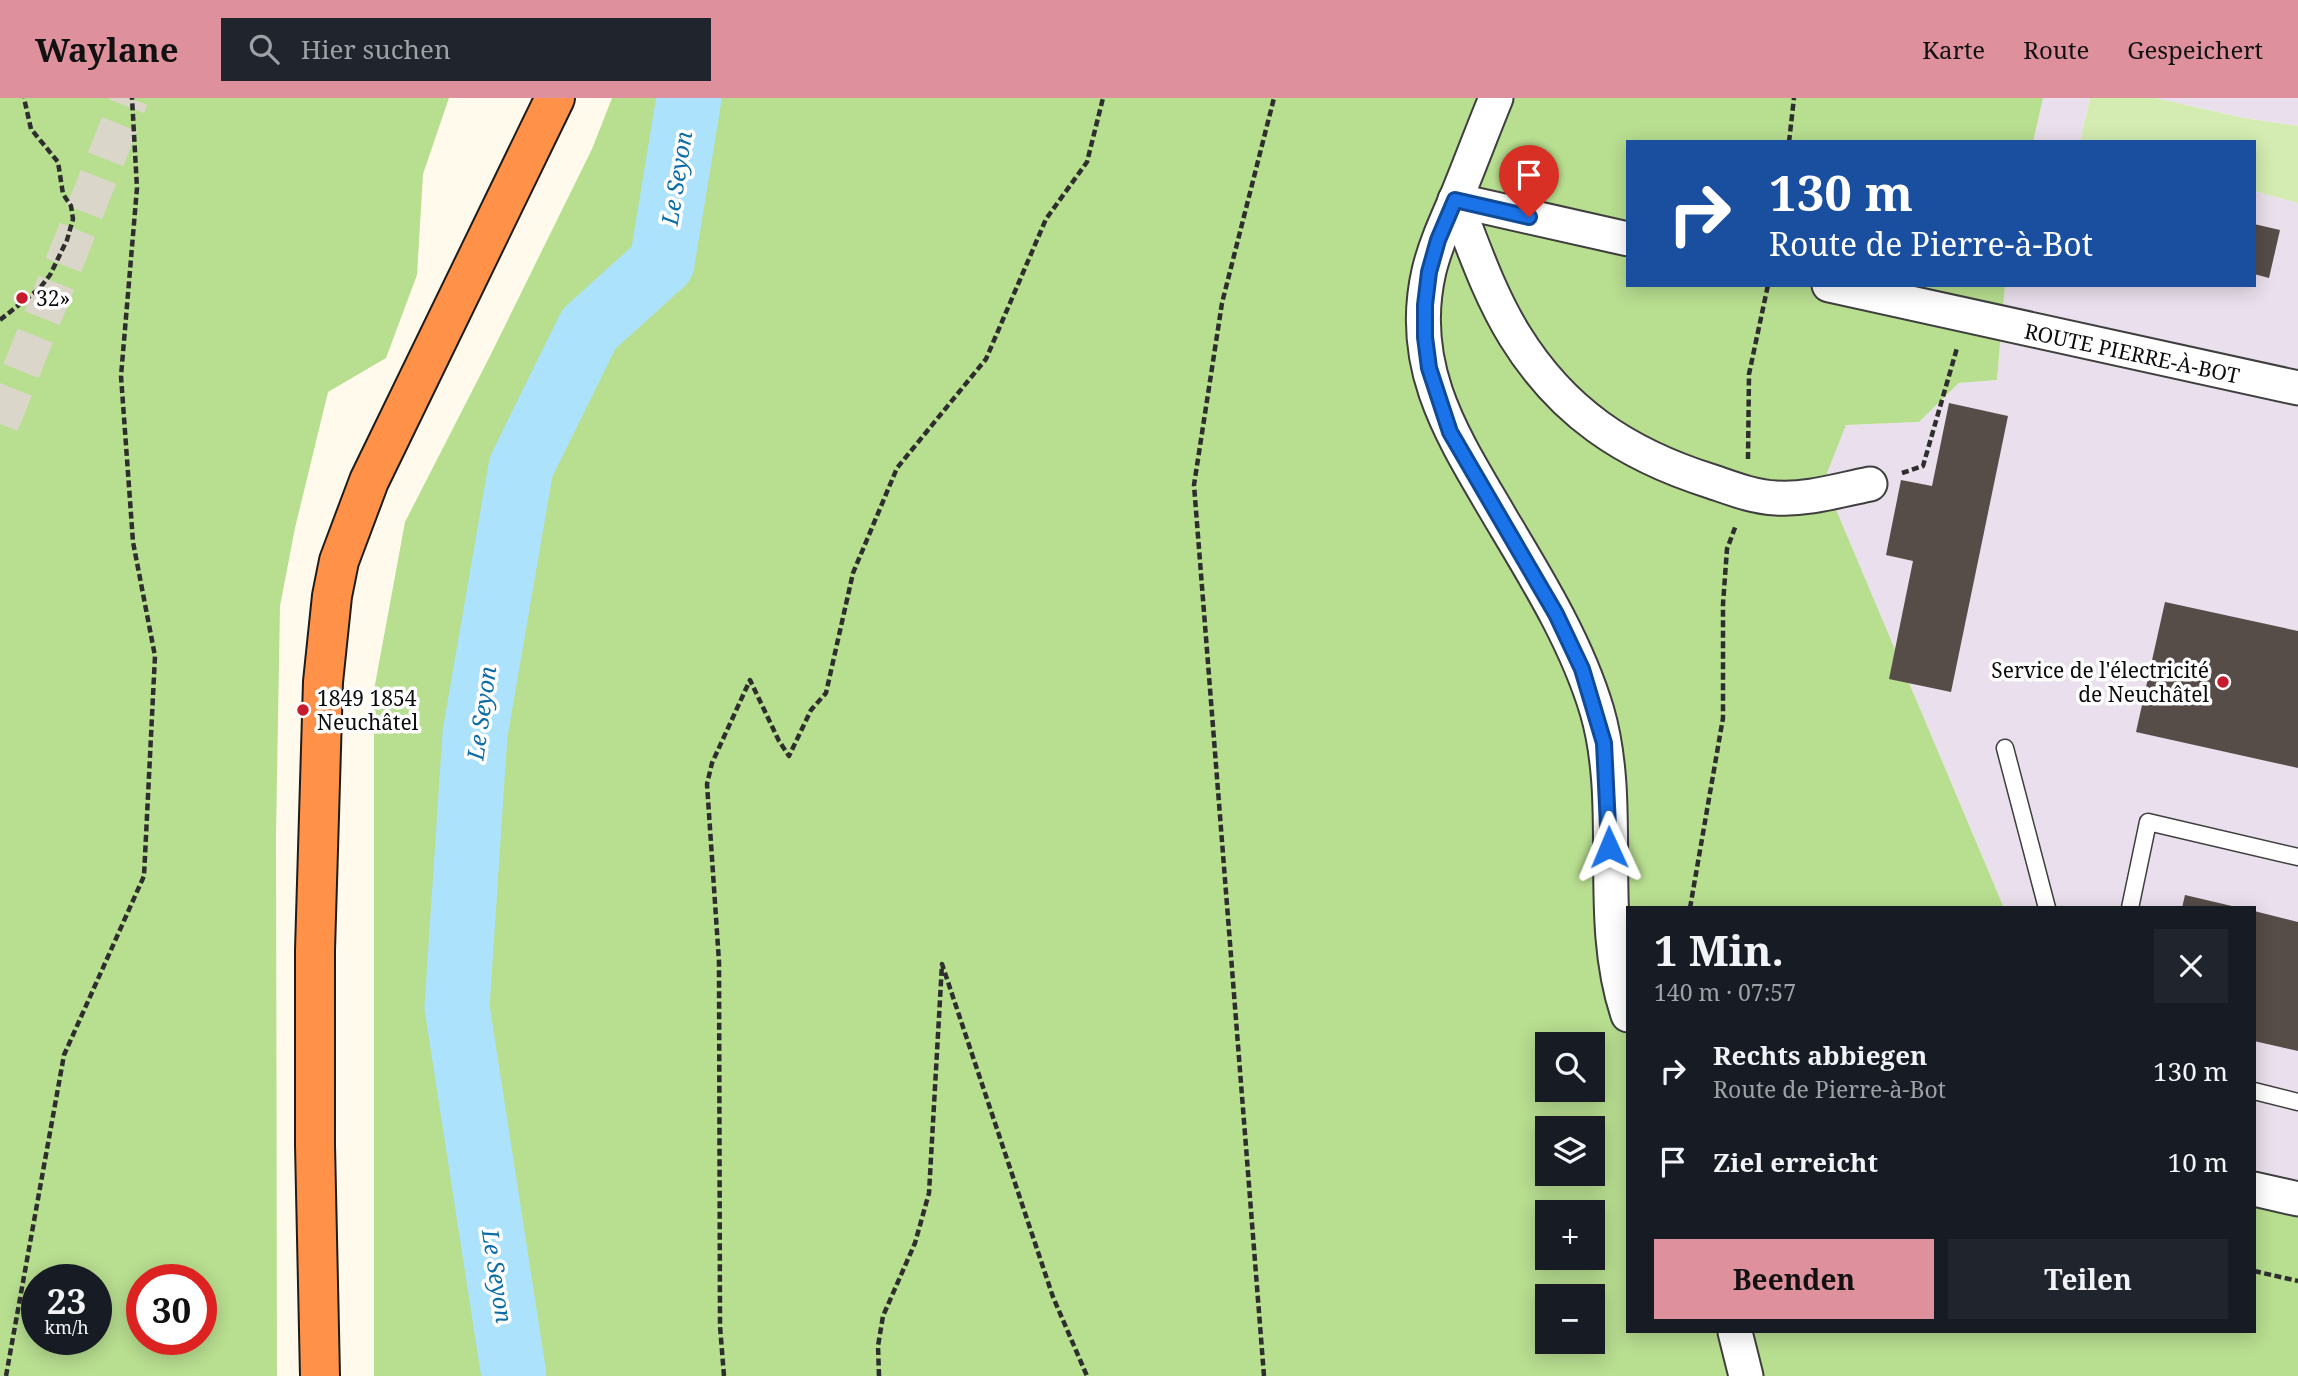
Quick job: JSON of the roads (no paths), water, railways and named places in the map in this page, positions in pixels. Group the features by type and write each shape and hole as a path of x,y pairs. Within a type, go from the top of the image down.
{"highway":[{"path":"320,1376 314,950 323,682 332,596 340,561 369,481 555,98"}],"street":[{"path":"1496,98 1438,240 1429,272 1425,305 1429,368 1450,432 1556,614 1582,669 1597,711 1607,769 1612,923 1616,964 1626,1006"},
{"path":"1455,200 1626,239"},
{"path":"1455,200 1492,293 1514,334 1539,373 1586,420 1647,457 1687,474 1747,493 1773,498 1797,498 1870,484"},
{"name":"ROUTE PIERRE-À-BOT","path":"1838,287 2298,388"},
{"path":"2256,1189 2298,1199"},
{"path":"1735,1333 1746,1376"}],"lane":[{"path":"2005,748 2045,906"},
{"path":"2130,906 2148,822 2298,857"},
{"path":"2256,1091 2298,1101"}],"waterway":[{"name":"Le Seyon","path":"514,1376 457,1007 475,734 521,467 589,329 662,263 689,98"}],"tunnel":[{"path":"0,424 130,98"}],"place":[{"name":"32»","path":"22,298"},
{"name":"Service de l'électricité de Neuchâtel","path":"2223,682"},
{"name":"1849 1854 Neuchâtel","path":"303,710"}]}
